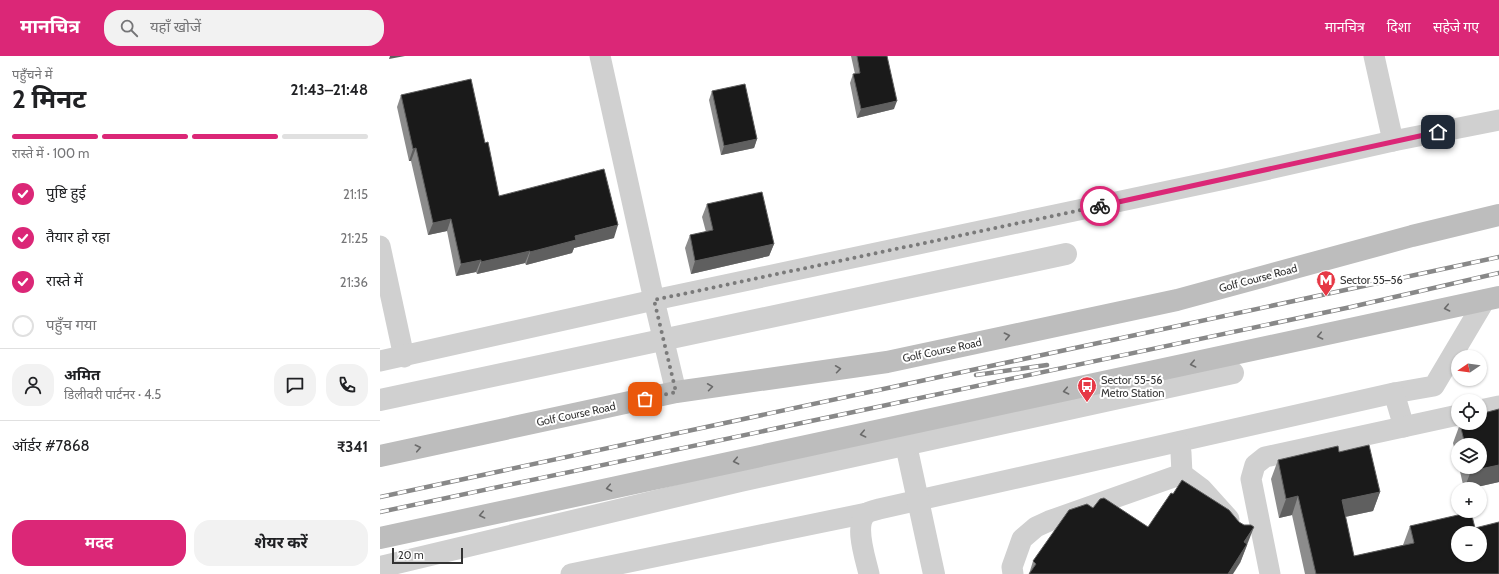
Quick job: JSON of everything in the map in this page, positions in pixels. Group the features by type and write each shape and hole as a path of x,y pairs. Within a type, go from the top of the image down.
{"main road":[{"name":"Golf Course Road","path":"380,456 676,392 887,362 1162,304 1412,236 1499,216"},
{"path":"380,538 551,500 904,436 1492,298"}],"street":[{"path":"600,56 676,392"},
{"path":"1374,56 1393,142"},
{"path":"380,361 404,357 654,300 1225,180 1499,120"},
{"path":"380,246 404,357"},
{"path":"380,400 1066,254"},
{"path":"571,574 867,513 879,508 1394,393 1434,386 1492,298"},
{"path":"380,567 740,481 904,436 1233,373"},
{"path":"1394,393 1404,427"},
{"path":"1487,409 1499,406"},
{"path":"1270,574 1251,479 1255,465 1265,457 1451,417"},
{"path":"904,436 934,574"},
{"path":"1179,442 1182,474"},
{"path":"1182,474 1202,488 1241,532"},
{"path":"1013,574 1012,567 1022,538 1036,527 1049,521 1182,474"},
{"path":"867,513 862,520 860,530 869,574"}],"building":[{"path":"857,56 887,56 897,101 861,109 853,74 860,73"},
{"path":"471,79 485,143 488,142 499,196 604,169 618,225 575,236 576,240 530,252 481,262 481,260 461,264 451,219 433,223 416,148 413,149 401,95"},
{"path":"745,84 757,139 724,146 712,91"},
{"path":"762,192 774,244 695,261 690,235 713,230 707,204"},
{"path":"1499,409 1499,465 1487,468 1487,438 1463,438 1461,430 1487,430 1487,412"},
{"path":"1369,445 1380,492 1342,500 1354,556 1414,543 1410,526 1451,517 1451,518 1472,518 1474,526 1451,526 1451,562 1487,562 1487,526 1483,526 1499,522 1499,574 1316,574 1298,496 1286,499 1278,460 1338,446 1339,452"},
{"path":"1182,480 1229,510 1239,522 1244,525 1251,525 1254,527 1244,542 1247,544 1228,574 1029,574 1036,564 1033,561 1069,510 1087,504 1093,508 1100,499 1104,498 1148,527 1171,493 1173,494"}],"railway":[{"path":"380,497 1499,257"},
{"path":"380,512 1351,307 1499,273"},
{"path":"976,375 1047,365"}],"way so far":[{"path":"645,399 676,392 654,300 1100,206"}],"place":[{"name":"Sector 55–56","path":"1326,297"},
{"name":"Sector 55-56 Metro Station","path":"1087,403"}],"route":[{"path":"1100,206 1225,180 1438,132"}]}
